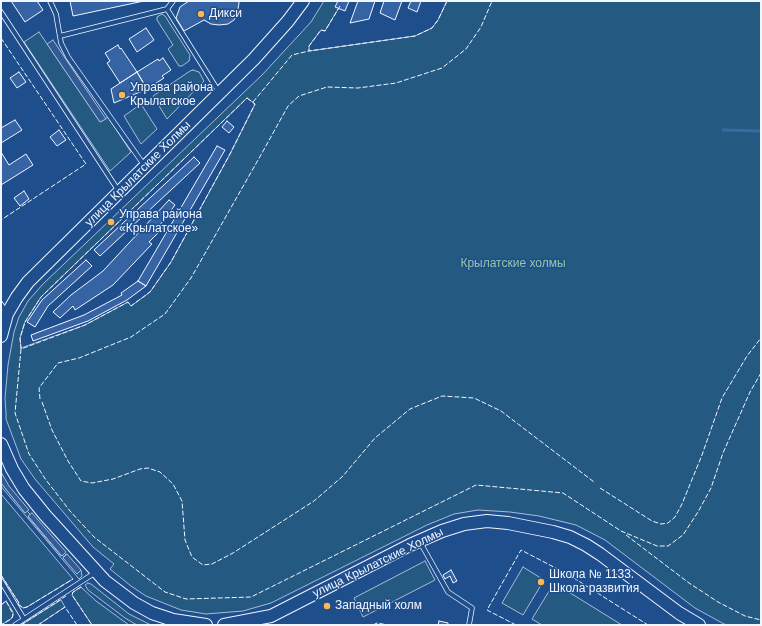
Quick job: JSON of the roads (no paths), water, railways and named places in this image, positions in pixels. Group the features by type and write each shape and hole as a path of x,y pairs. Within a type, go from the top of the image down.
{"street":[{"name":"улица Крылатские Холмы","path":"1,336 4,309 17,297 28,282 220,94 274,37 303,1"},
{"path":"1,444 12,469 24,489 96,572 115,589 142,608 173,620 200,625"},
{"name":"улица Крылатские Холмы","path":"224,625 259,622 419,541 442,531 464,524 487,522 508,523 559,534 586,545 679,613 699,625"}],"lane":[{"path":"50,1 56,14 60,36 68,57 146,167"},
{"path":"60,36 167,9 173,1"},
{"path":"167,9 220,94"},
{"path":"1,12 120,192"},
{"path":"419,541 448,592 472,608 469,625"},
{"path":"15,625 96,572"},
{"path":"1,582 24,618"}],"waterway":[{"path":"723,130 761,131"}],"place":[{"name":"Дикси","path":"201,14"},
{"name":"Управа района Крылатское","path":"122,95"},
{"name":"Управа района «Крылатское»","path":"111,222"},
{"name":"Школа № 1133. Школа развития","path":"541,582"},
{"name":"Западный холм","path":"327,606"}],"park label":[{"name":"Крылатские холмы","path":"513,264"}]}
